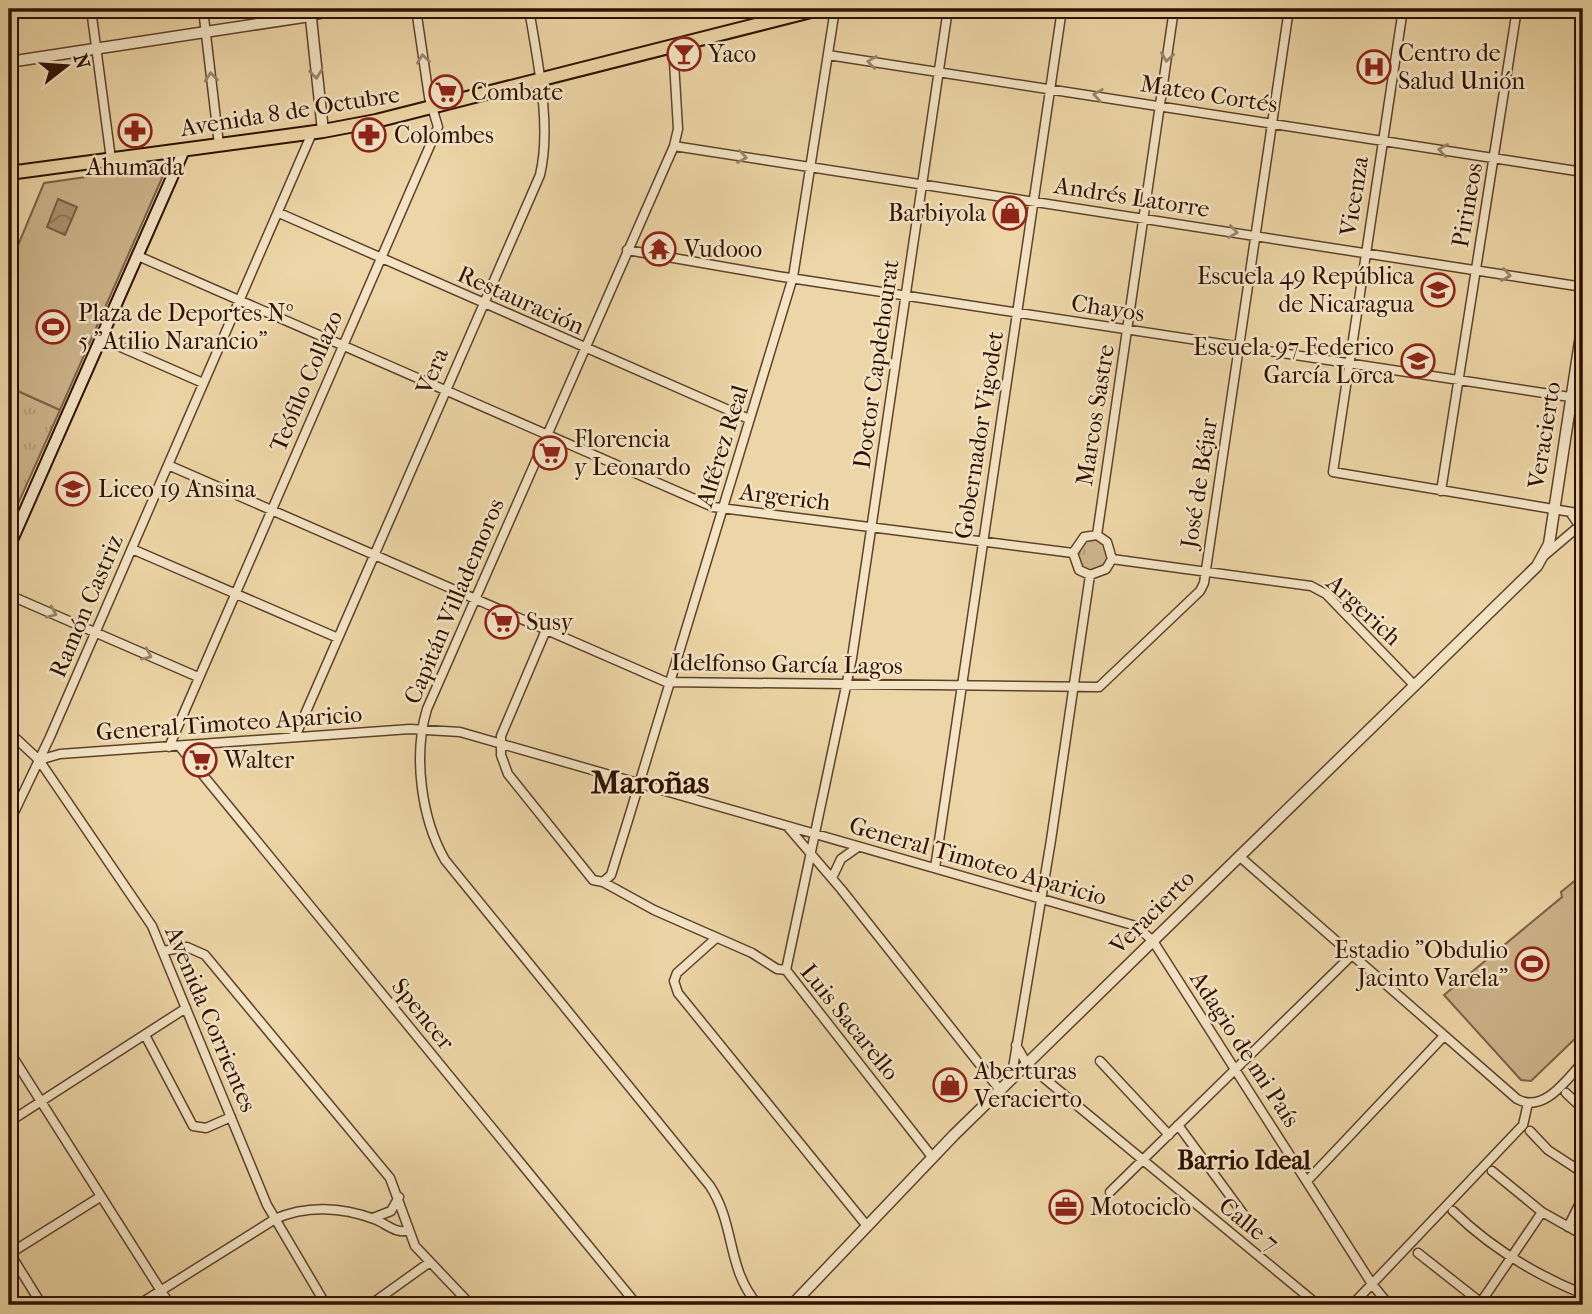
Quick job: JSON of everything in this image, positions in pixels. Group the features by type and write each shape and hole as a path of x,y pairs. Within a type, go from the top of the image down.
{"main road":[{"name":"Avenida 8 de Octubre","path":"9,173 317,132 433,108 815,9"},
{"path":"9,547 184,150"}],"street":[{"path":"92,9 111,159"},
{"path":"203,9 219,145"},
{"path":"9,62 206,32 310,12 343,9"},
{"name":"Teófilo Collazo","path":"169,747 438,127 429,97 416,9"},
{"name":"Vera","path":"295,737 540,175 543,153 540,80 529,9"},
{"name":"Alférez Real","path":"603,882 611,875 793,277 835,9"},
{"name":"Doctor Capdehourat","path":"786,970 848,684 948,9"},
{"name":"Gobernador Vigodet","path":"935,868 1062,9"},
{"name":"Marcos Sastre","path":"1097,535 1174,9"},
{"name":"José de Béjar","path":"1073,688 1099,687 1200,591 1240,347 1289,9"},
{"name":"Vicenza","path":"1403,9 1333,472 1441,491"},
{"name":"Pirineos","path":"1441,491 1517,9"},
{"path":"310,12 317,132"},
{"name":"Capitán Villademoros","path":"673,45 678,129 674,146 427,709 422,730 427,810 438,847 464,884 710,1186 725,1215 736,1273 758,1305"},
{"name":"Mateo Cortés","path":"828,55 1583,172"},
{"name":"Ramón Castriz","path":"9,823 317,132"},
{"name":"Andrés Latorre","path":"674,146 1365,251 1583,288"},
{"name":"Restauración","path":"279,213 584,349 749,419"},
{"name":"Chayos","path":"627,250 1017,313 1583,399"},
{"name":"Argerich","path":"138,256 723,509 1073,553"},
{"name":"Veracierto","path":"1545,555 1583,321"},
{"path":"100,338 204,383"},
{"name":"Idelfonso García Lagos","path":"168,464 670,682 1073,688"},
{"path":"1441,491 1583,514"},
{"path":"1570,512 1581,529"},
{"name":"Veracierto","path":"793,1305 1000,1090 1415,686 1545,555 1581,529"},
{"path":"1097,535 1107,542 1112,559 1106,569 1090,575 1079,570 1073,553 1078,541 1097,535"},
{"path":"132,548 338,638"},
{"name":"Argerich","path":"1112,559 1305,584 1321,590 1415,686"},
{"path":"1011,1080 1090,575"},
{"path":"9,595 198,677"},
{"path":"500,743 545,630"},
{"name":"General Timoteo Aparicio","path":"38,760 60,754 295,737 422,730 460,732 1136,926 1153,941"},
{"path":"9,732 38,760"},
{"name":"Luis Sacarello","path":"500,743 508,774 590,878 603,882 715,939 752,953 777,969 786,970 933,1158"},
{"name":"Spencer","path":"180,747 637,1305"},
{"name":"Avenida Corrientes","path":"38,760 148,920 275,1219 326,1305"},
{"path":"787,826 832,878 1000,1090"},
{"path":"832,878 841,859 858,847"},
{"path":"1239,856 1517,1099 1528,1103 1550,1095 1583,1062"},
{"path":"715,939 677,973 674,981 678,993 867,1226"},
{"name":"Adagio de mi País","path":"1153,941 1372,1284 1390,1305"},
{"path":"163,951 187,947 199,950 205,955 390,1178 399,1196 415,1246 471,1305"},
{"path":"1110,1192 1351,956"},
{"path":"9,1122 186,1008"},
{"path":"145,1035 193,1126 206,1128 231,1117"},
{"path":"1307,1181 1444,1036"},
{"path":"1016,1045 1027,1064"},
{"path":"9,1051 170,1305"},
{"path":"1100,1061 1169,1135"},
{"name":"Calle 7","path":"1027,1064 1318,1305"},
{"path":"1566,1093 1583,1109"},
{"path":"1353,1305 1523,1125 1528,1103"},
{"path":"1178,1125 1247,1219"},
{"path":"1530,1131 1548,1150 1583,1173"},
{"path":"1492,1171 1542,1212 1583,1235"},
{"path":"42,1305 9,1253 100,1196"},
{"path":"373,1218 391,1211 399,1196"},
{"path":"1568,1227 1583,1197"},
{"path":"138,1305 275,1219 315,1209 347,1211 373,1218 398,1231 409,1230"},
{"path":"1453,1211 1511,1258 1547,1279 1582,1290 1574,1305"},
{"path":"1418,1252 1482,1305 1542,1212"},
{"path":"370,1305 430,1262"}],"green space":[{"name":"Plaza de Deportes Nº 5 \"Atilio Narancio\"","path":"163,166 166,169 60,410 9,387 9,267 44,183"},
{"path":"9,387 60,410 9,524"},
{"path":"1093,539 1104,544 1109,555 1104,566 1093,571 1082,566 1077,555 1082,544"},
{"name":"Estadio \"Obdulio Jacinto Varela\"","path":"1583,874 1583,1031 1531,1081 1521,1080 1444,995 1562,897 1561,892"}],"water":[{"path":"58,199 77,207 65,235 47,227"}],"place":[{"name":"Yaco","path":"684,54"},
{"name":"Centro de Salud Unión","path":"1374,67"},
{"name":"Combate","path":"446,92"},
{"name":"Ahumada","path":"135,131"},
{"name":"Colombes","path":"369,135"},
{"name":"Barbiyola","path":"1010,213"},
{"name":"Vudooo","path":"659,249"},
{"name":"Escuela 49 República de Nicaragua","path":"1438,290"},
{"name":"Plaza de Deportes Nº 5 \"Atilio Narancio\"","path":"53,327"},
{"name":"Escuela 97 Federico García Lorca","path":"1418,361"},
{"name":"Florencia y Leonardo","path":"550,453"},
{"name":"Liceo 19 Ansina","path":"73,489"},
{"name":"Susy","path":"502,622"},
{"name":"Walter","path":"200,760"},
{"name":"Estadio \"Obdulio Jacinto Varela\"","path":"1532,964"},
{"name":"Aberturas Veracierto","path":"950,1085"},
{"name":"Motociclo","path":"1066,1207"}],"district":[{"name":"Maroñas","path":"650,782"},
{"name":"Barrio Ideal","path":"1244,1160"}]}
